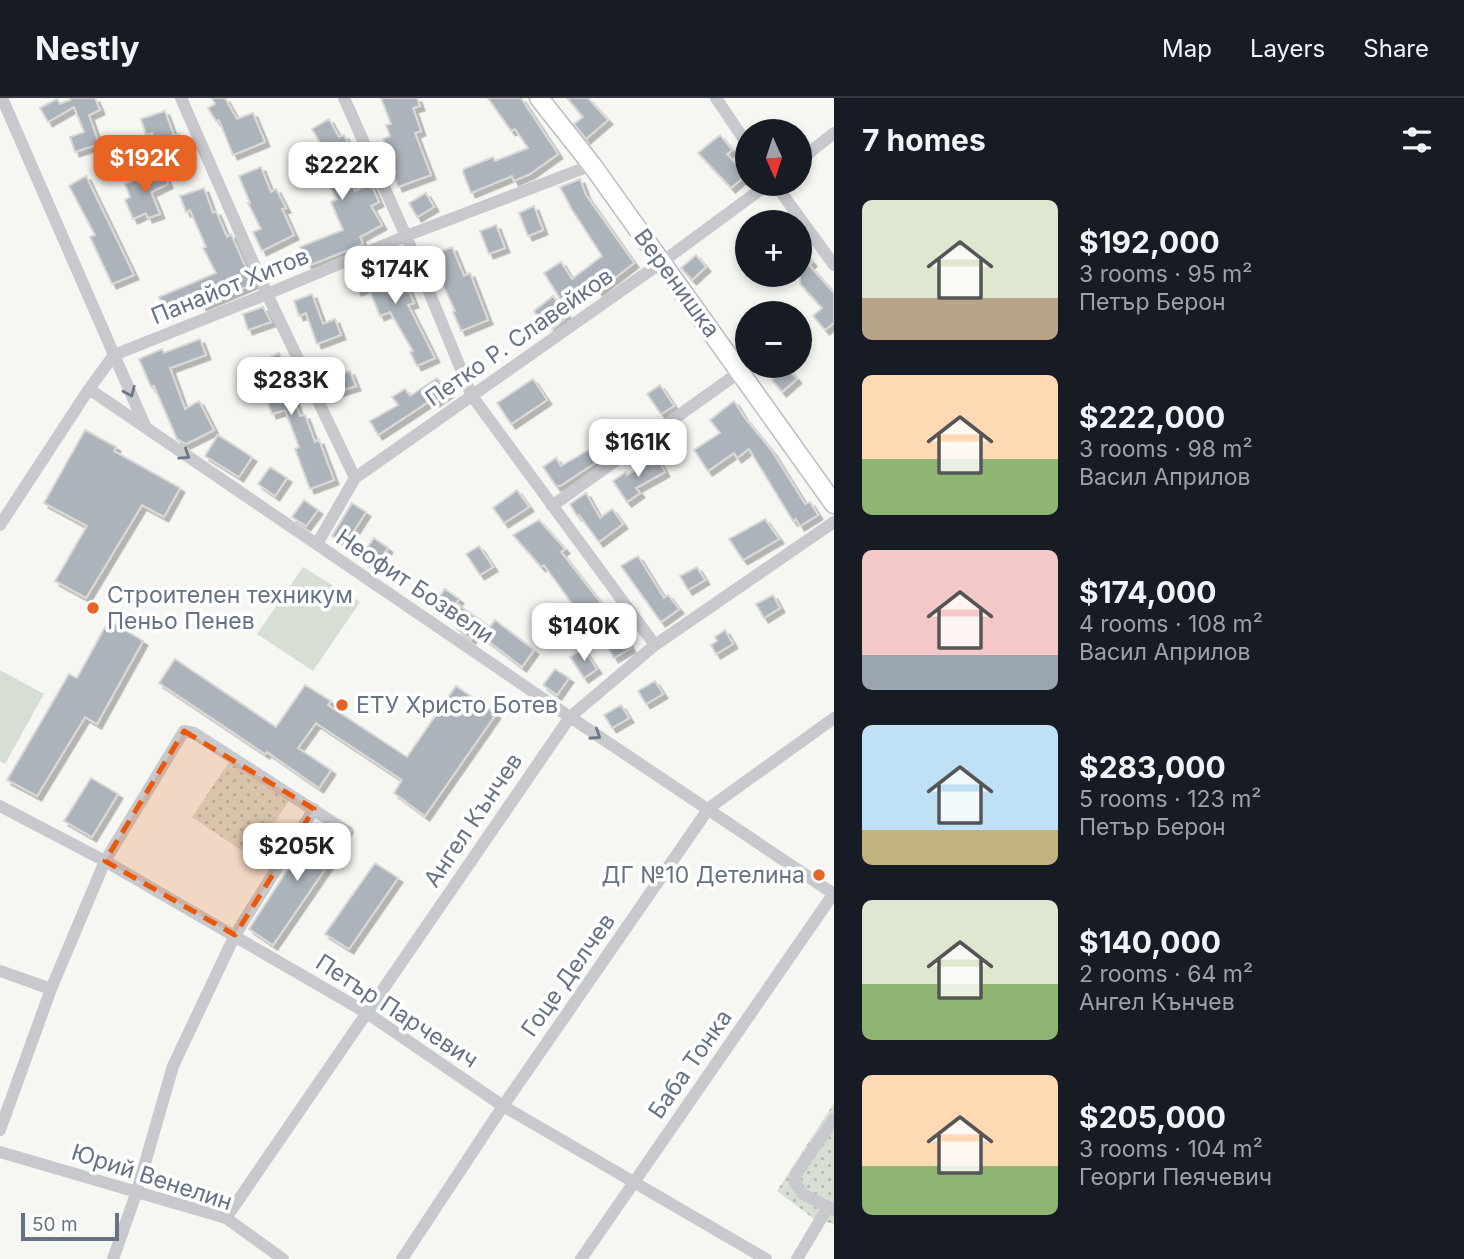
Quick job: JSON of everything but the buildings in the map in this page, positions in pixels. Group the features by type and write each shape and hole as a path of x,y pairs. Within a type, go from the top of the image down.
{"main road":[{"name":"Веренишка","path":"539,98 592,165 735,363"},
{"name":"Веренишка","path":"746,378 834,504"}],"street":[{"path":"2,98 4,116 146,429"},
{"path":"180,98 267,294 355,478"},
{"path":"344,98 406,236 472,396 655,645"},
{"path":"716,98 735,126"},
{"path":"812,150 834,133"},
{"name":"Панайот Хитов","path":"114,355 406,236 592,165"},
{"name":"Петко Р. Славейков","path":"317,544 355,478 752,196"},
{"path":"784,196 834,265"},
{"path":"0,525 114,355"},
{"path":"552,506 735,375"},
{"name":"Неофит Бозвели","path":"89,389 569,717 834,894"},
{"name":"Ангел Кънчев","path":"226,1219 569,717 655,645 834,522"},
{"name":"Гоце Делчев","path":"402,1259 503,1106 709,808 834,718"},
{"path":"0,1130 51,989 105,861 184,731 194,733 348,832"},
{"name":"Петър Парчевич","path":"0,806 105,861 367,1013 503,1106 766,1259"},
{"path":"113,1259 137,1191 173,1066 235,935 314,809"},
{"name":"Баба Тонка","path":"581,1259 834,894"},
{"path":"0,971 51,989"},
{"path":"797,1259 831,1209 803,1194 794,1183 796,1174 834,1119"},
{"name":"Юрий Венелин","path":"0,1152 226,1219 283,1259"}],"highlighted area":[{"path":"184,731 314,809 235,935 105,861"}],"shaded area":[{"path":"303,567 360,602 313,671 257,634"},
{"path":"0,670 44,694 5,764 0,761"},
{"path":"231,759 291,798 251,857 192,817"},
{"path":"834,1103 834,1224 814,1219 777,1191"}],"place":[{"name":"Строителен техникум Пеньо Пенев","path":"93,608"},
{"name":"ЕТУ Христо Ботев","path":"342,705"},
{"name":"ДГ №10 Детелина","path":"819,875"}]}
